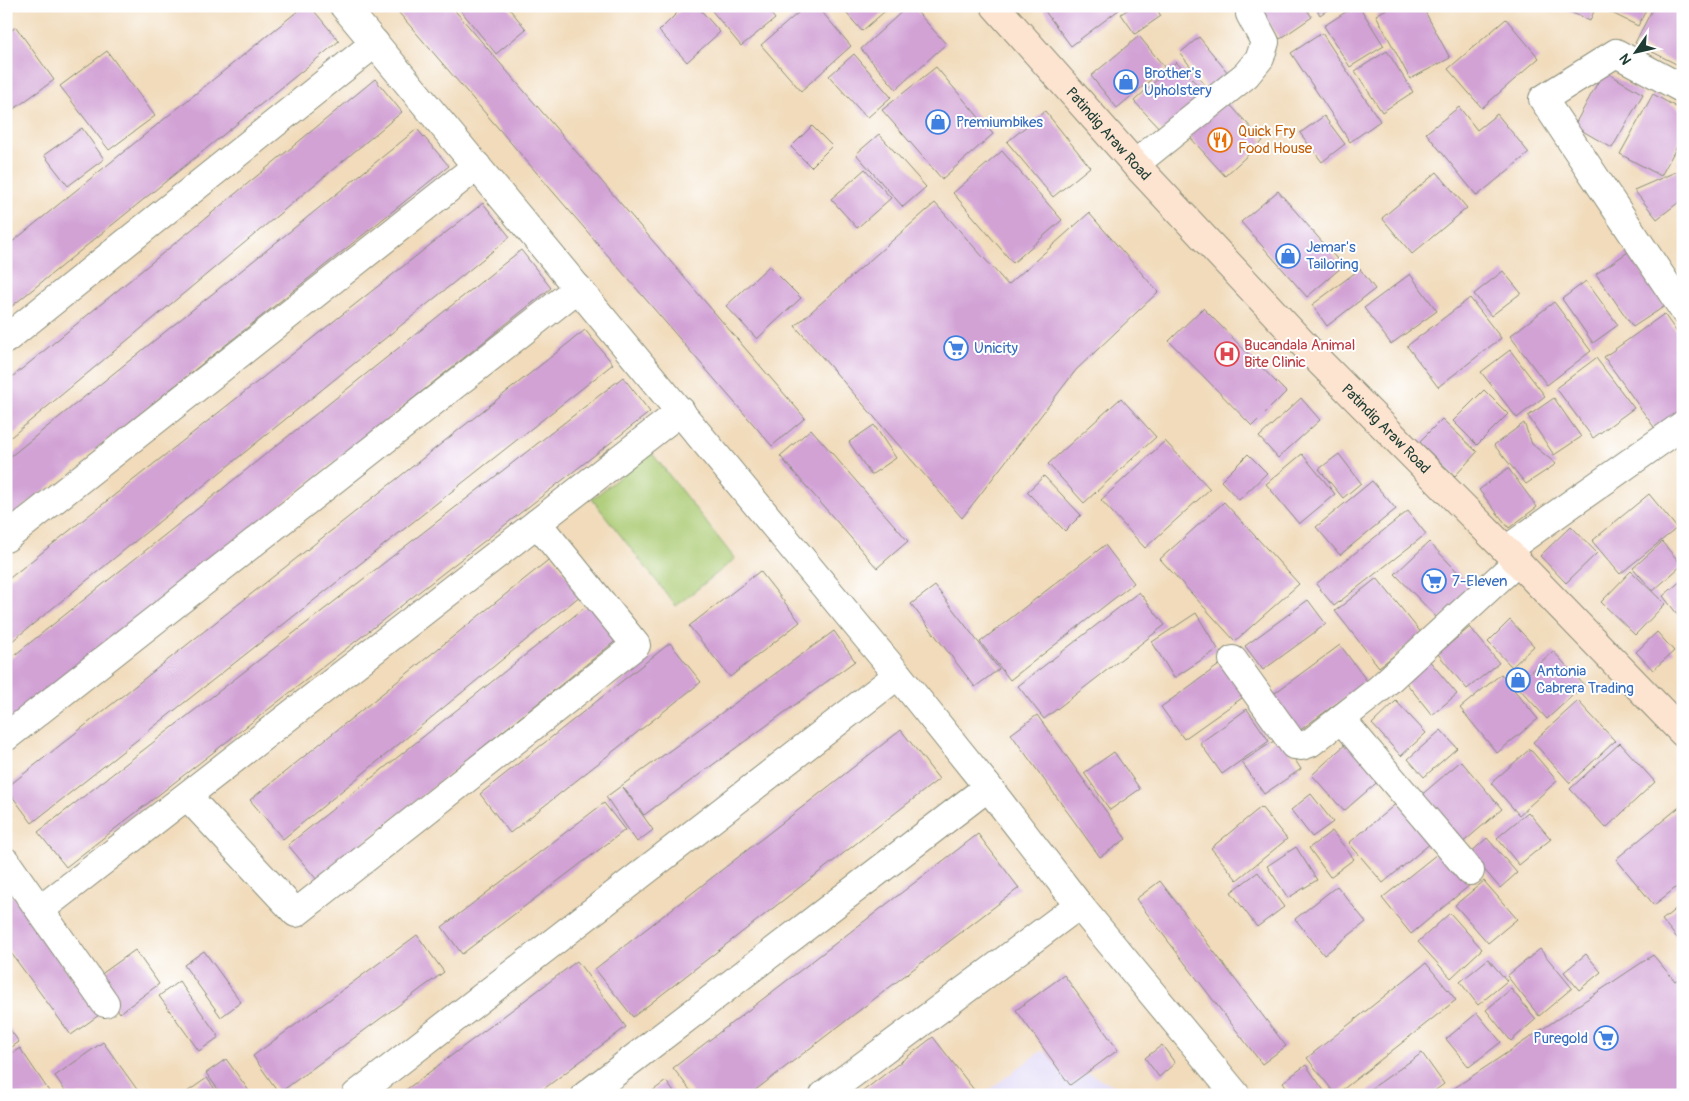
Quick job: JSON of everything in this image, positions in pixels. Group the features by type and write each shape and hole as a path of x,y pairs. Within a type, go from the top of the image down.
{"main road":[{"name":"Patindig Araw Road","path":"996,6 1135,164 1314,356 1683,733"}],"street":[{"path":"344,6 898,675 1079,905 1236,1095"},
{"path":"1135,164 1246,75 1260,58 1265,42 1250,14"},
{"path":"6,339 374,43"},
{"path":"1683,89 1616,53 1542,99 1683,309"},
{"path":"6,538 477,166"},
{"path":"6,737 578,288"},
{"path":"40,910 681,411"},
{"path":"1233,660 1294,745 1310,744 1379,689 1511,556 1683,425"},
{"path":"187,796 296,913 304,907 636,645 537,523"},
{"path":"356,1095 898,675"},
{"path":"1341,719 1470,871"},
{"path":"586,1095 988,787"},
{"path":"6,862 105,1003"},
{"path":"824,1095 1079,905"}],"shaded area":[{"path":"1041,1051 1135,1095 982,1095"}],"green space":[{"path":"651,452 735,559 676,606 592,499"}],"building":[{"path":"304,6 310,6 339,41 6,311 6,247"},
{"path":"393,6 451,6 805,418 772,446"},
{"path":"457,6 507,6 526,29 496,54"},
{"path":"684,6 697,6 720,32 687,62 659,31"},
{"path":"708,6 765,6 775,19 741,46"},
{"path":"806,6 817,6 851,46 801,91 761,45"},
{"path":"840,6 891,6 862,31"},
{"path":"908,6 912,6 946,44 896,89 861,49"},
{"path":"1041,6 1124,6 1071,46"},
{"path":"1133,6 1155,6 1161,16 1135,34 1121,14"},
{"path":"1258,6 1304,6 1312,17 1280,39"},
{"path":"1315,6 1333,6 1320,15"},
{"path":"1355,6 1359,6 1384,46 1350,67 1324,26"},
{"path":"1392,6 1422,6 1450,58 1410,79 1376,15"},
{"path":"1567,6 1596,6 1590,21 1566,10"},
{"path":"1605,6 1648,6 1638,26 1604,9"},
{"path":"1654,6 1683,6 1682,67 1635,43"},
{"path":"1506,19 1539,58 1482,108 1448,69"},
{"path":"16,27 54,80 14,109 6,98 6,34"},
{"path":"1322,33 1380,121 1350,142 1291,53"},
{"path":"1139,36 1165,68 1117,108 1091,76"},
{"path":"1199,37 1232,78 1212,94 1180,53"},
{"path":"107,51 155,116 109,150 60,86"},
{"path":"1387,51 1413,92 1382,112 1355,71"},
{"path":"854,54 891,97 867,118 829,76"},
{"path":"1176,62 1205,93 1163,132 1134,101"},
{"name":"Premiumbikes","path":"936,67 993,134 942,179 882,110"},
{"path":"1604,71 1643,94 1612,148 1574,126"},
{"path":"375,79 402,112 6,441 6,382"},
{"path":"1653,94 1683,111 1683,135 1661,176 1620,154"},
{"path":"1226,100 1263,141 1225,176 1188,135"},
{"path":"1459,107 1477,130 1497,114 1529,153 1477,196 1426,133"},
{"path":"1045,111 1090,167 1053,197 1007,142"},
{"path":"1324,116 1345,144 1322,162 1300,133"},
{"path":"812,126 832,146 811,167 791,147"},
{"path":"82,128 104,159 68,186 44,155"},
{"path":"417,129 449,166 6,521 6,460"},
{"path":"879,134 926,187 903,207 856,154"},
{"path":"1002,151 1062,220 1013,263 953,193"},
{"path":"1683,157 1683,169 1677,164"},
{"path":"865,169 891,198 857,228 831,199"},
{"path":"1680,170 1683,174 1683,199 1657,219 1634,190"},
{"path":"1437,172 1467,208 1412,254 1382,218"},
{"path":"1278,191 1343,266 1307,297 1241,222"},
{"path":"483,203 510,237 6,646 6,581"},
{"name":"Unicity","path":"935,203 1008,285 1089,213 1158,292 1076,370 962,518 795,326"},
{"path":"521,250 551,288 6,725 6,662"},
{"path":"1628,252 1665,306 1633,327 1596,274"},
{"path":"769,266 801,298 757,339 726,306"},
{"path":"1360,269 1375,289 1327,326 1312,305"},
{"path":"1503,271 1521,293 1491,316 1474,294"},
{"path":"1410,274 1437,311 1391,344 1364,308"},
{"path":"1586,281 1618,325 1593,343 1562,299"},
{"path":"1470,298 1501,338 1438,387 1407,346"},
{"path":"1554,302 1591,351 1547,385 1510,336"},
{"path":"1203,308 1286,392 1252,426 1169,341"},
{"path":"1664,314 1683,341 1683,411 1656,430 1604,357"},
{"path":"585,330 613,364 32,823 6,788"},
{"path":"1510,350 1545,396 1517,418 1481,372"},
{"path":"1596,358 1634,408 1593,438 1556,388"},
{"path":"623,377 650,412 66,867 38,832"},
{"path":"1484,390 1508,414 1477,445 1453,421"},
{"path":"1121,398 1156,437 1084,503 1048,464"},
{"path":"1301,398 1320,420 1278,458 1259,437"},
{"path":"1554,398 1581,437 1554,455 1528,416"},
{"path":"1442,419 1477,452 1455,476 1419,442"},
{"path":"1524,423 1532,444 1556,464 1526,484 1494,445"},
{"path":"874,425 896,458 871,475 849,442"},
{"path":"811,429 908,541 877,568 780,456"},
{"path":"1165,441 1210,489 1145,548 1101,500"},
{"path":"1248,454 1267,473 1239,500 1221,481"},
{"path":"1302,454 1335,494 1299,524 1266,484"},
{"path":"1339,454 1361,483 1343,498 1319,469"},
{"path":"1508,468 1537,507 1509,528 1479,490"},
{"path":"1044,476 1081,515 1065,531 1027,492"},
{"path":"1372,481 1396,509 1340,555 1316,527"},
{"path":"1649,494 1677,528 1620,574 1592,541"},
{"path":"1224,502 1299,584 1235,641 1160,559"},
{"path":"1408,511 1426,534 1334,606 1316,584"},
{"path":"1571,526 1597,553 1566,583 1540,556"},
{"name":"7-Eleven","path":"1429,542 1473,588 1439,620 1395,574"},
{"path":"1662,542 1682,565 1653,591 1633,568"},
{"path":"1105,545 1134,583 1010,680 980,642"},
{"path":"552,557 581,595 283,839 250,800"},
{"path":"760,571 800,622 730,677 689,626"},
{"path":"1631,571 1665,604 1635,635 1601,602"},
{"path":"1377,578 1422,634 1379,667 1335,611"},
{"path":"1683,579 1683,617 1681,619 1663,596"},
{"path":"935,586 999,669 975,687 911,604"},
{"path":"1139,592 1165,625 1044,719 1018,686"},
{"path":"1308,600 1326,624 1263,670 1245,646"},
{"path":"589,604 618,639 317,880 288,845"},
{"path":"1196,613 1218,649 1174,678 1152,642"},
{"path":"1510,620 1534,646 1512,667 1488,642"},
{"path":"1470,627 1499,663 1467,689 1438,654"},
{"path":"834,631 855,661 644,815 623,787 653,830 637,842 606,797"},
{"path":"1657,632 1674,651 1653,670 1636,652"},
{"path":"670,643 701,682 510,833 480,794"},
{"path":"1340,645 1367,681 1299,731 1272,695"},
{"path":"1553,651 1584,685 1547,719 1516,685"},
{"path":"1428,659 1457,694 1432,715 1403,679"},
{"path":"1226,660 1249,693 1184,739 1161,707"},
{"path":"1501,674 1538,719 1497,753 1460,708"},
{"path":"1396,701 1426,733 1401,756 1372,724"},
{"path":"1578,701 1615,741 1570,783 1533,742"},
{"path":"1247,709 1269,741 1222,774 1200,743"},
{"path":"1037,715 1126,839 1100,857 1011,734"},
{"path":"901,730 939,779 633,1017 595,969"},
{"path":"1441,730 1457,748 1424,777 1408,759"},
{"path":"1280,737 1301,769 1264,794 1242,762"},
{"path":"1349,741 1382,778 1344,811 1312,775"},
{"path":"1620,743 1655,782 1606,828 1570,789"},
{"path":"1530,749 1557,781 1519,815 1491,783"},
{"path":"1114,752 1140,789 1110,810 1084,773"},
{"path":"1461,761 1502,809 1460,845 1419,797"},
{"path":"1311,794 1333,822 1312,837 1291,810"},
{"path":"1398,802 1432,842 1383,883 1349,843"},
{"path":"604,803 625,830 462,954 442,927"},
{"path":"1683,804 1683,882 1654,905 1616,859"},
{"path":"1261,807 1287,839 1237,880 1211,848"},
{"path":"1528,812 1551,839 1519,865 1497,838"},
{"path":"1332,831 1354,859 1330,877 1309,848"},
{"path":"978,834 1019,888 749,1095 694,1095 673,1068"},
{"path":"1487,838 1517,873 1500,888 1470,853"},
{"path":"1296,847 1317,880 1288,898 1267,866"},
{"path":"1442,850 1470,885 1411,934 1382,898"},
{"path":"1258,872 1284,907 1257,927 1231,892"},
{"path":"1160,881 1286,1046 1262,1064 1136,899"},
{"path":"1484,881 1517,919 1488,943 1455,905"},
{"path":"6,886 99,1015 71,1035 6,946"},
{"path":"1337,886 1366,922 1324,955 1295,919"},
{"path":"1683,903 1683,945 1662,920"},
{"path":"1450,913 1482,949 1451,978 1418,942"},
{"path":"417,935 444,972 279,1093 253,1056"},
{"path":"1540,949 1572,988 1539,1016 1507,976"},
{"path":"135,950 159,984 120,1013 96,978"},
{"path":"204,951 241,1002 221,1017 184,965"},
{"path":"1586,954 1601,972 1579,990 1564,972"},
{"name":"Puregold","path":"1653,955 1675,981 1683,976 1683,1095 1444,1095"},
{"path":"1488,959 1507,981 1478,1005 1460,982"},
{"path":"577,961 626,1027 536,1095 399,1095"},
{"path":"1426,963 1456,1000 1336,1095 1307,1058"},
{"path":"1064,975 1118,1050 1070,1085 1016,1010"},
{"path":"179,981 219,1037 199,1051 159,996"},
{"path":"1511,989 1536,1019 1511,1041 1486,1010"},
{"path":"1477,1013 1501,1042 1469,1067 1446,1039"},
{"path":"6,1024 19,1042 6,1051"},
{"path":"933,1037 978,1095 858,1095"},
{"path":"103,1042 141,1095 68,1095 55,1076"},
{"path":"1162,1045 1175,1063 1159,1077 1145,1058"},
{"path":"20,1048 49,1091 43,1095 6,1095 6,1057"},
{"path":"1422,1053 1444,1084 1429,1095 1370,1095 1368,1091"},
{"path":"226,1059 252,1095 222,1095 206,1073"},
{"path":"1306,1065 1327,1095 1292,1095 1283,1082"},
{"path":"207,1078 219,1095 189,1095 187,1092"},
{"path":"666,1081 676,1095 647,1095"}],"place":[{"name":"Brother's Upholstery","path":"1126,82"},
{"name":"Premiumbikes","path":"938,122"},
{"name":"Quick Fry Food House","path":"1220,140"},
{"name":"Jemar's Tailoring","path":"1288,256"},
{"name":"Unicity","path":"956,348"},
{"name":"Bucandala Animal Bite Clinic","path":"1227,354"},
{"name":"7-Eleven","path":"1434,581"},
{"name":"Antonia Cabrera Trading","path":"1518,680"},
{"name":"Puregold","path":"1606,1038"}]}
